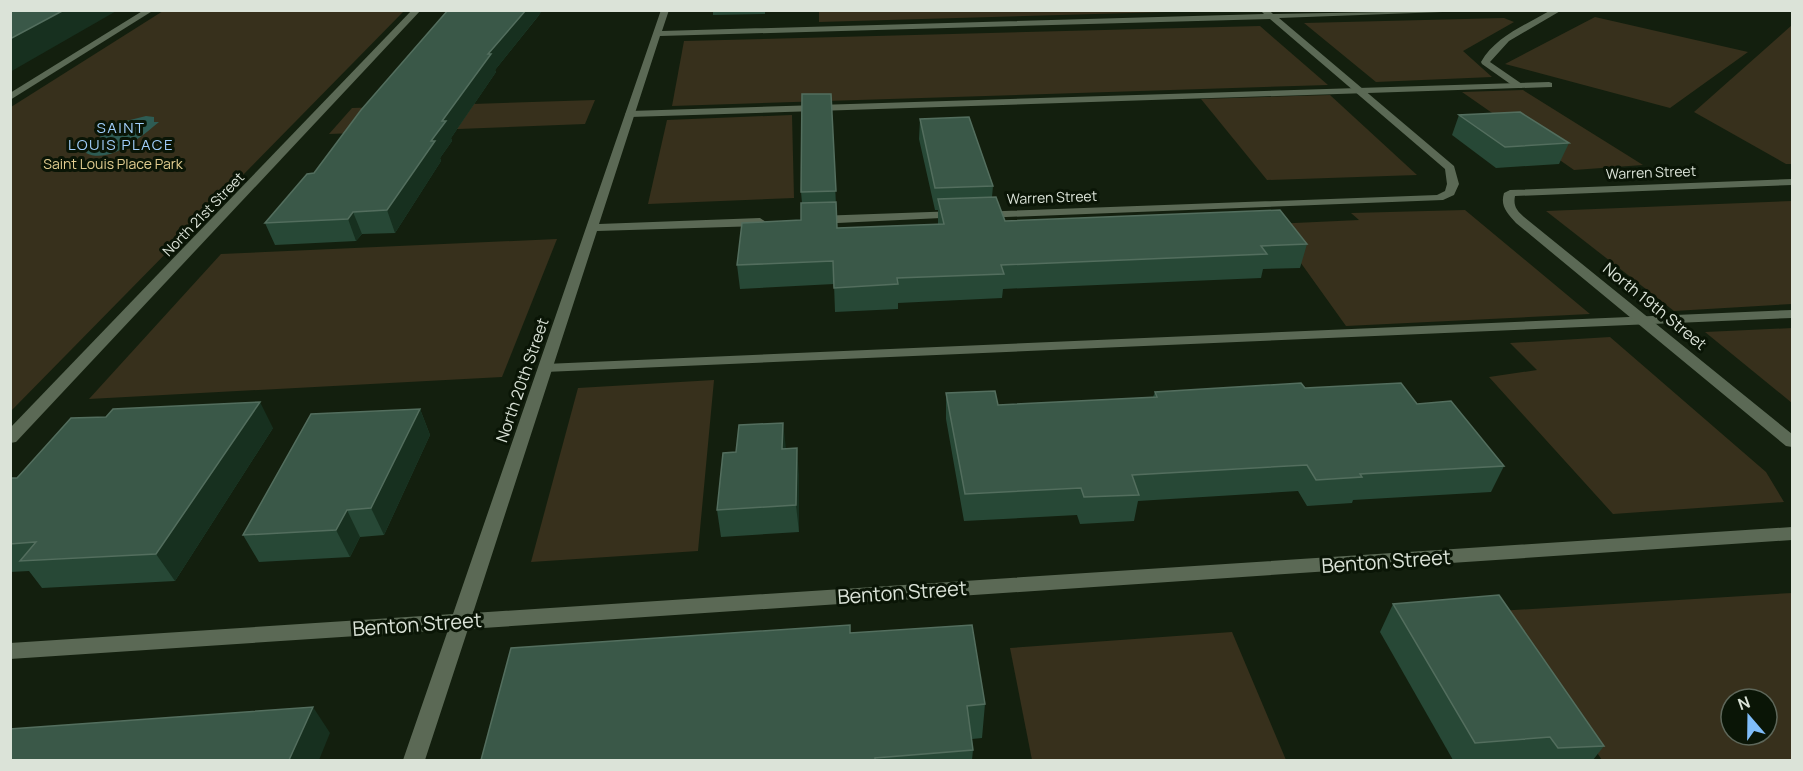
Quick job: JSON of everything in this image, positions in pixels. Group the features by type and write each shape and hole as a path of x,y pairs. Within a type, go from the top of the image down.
{"street":[{"path":"10,97 150,10"},
{"name":"North 21st Street","path":"10,438 417,10"},
{"name":"North 20th Street","path":"414,760 665,10"},
{"path":"657,34 1268,14 1493,10"},
{"path":"1519,86 1488,65 1485,62 1486,58 1499,45 1558,10"},
{"path":"1268,14 1359,91"},
{"path":"630,114 1549,85"},
{"name":"Warren Street","path":"807,220 1439,198 1450,193 1453,184 1450,178 1450,168 1359,91"},
{"name":"Warren Street","path":"1510,193 1792,182"},
{"name":"North 19th Street","path":"1510,193 1509,210 1792,442"},
{"path":"592,228 771,222"},
{"path":"545,368 1792,314"},
{"name":"Benton Street","path":"10,651 1792,534"}],"green space":[{"path":"819,10 1237,10 819,22"},
{"name":"Saint Louis Place Park","path":"163,11 404,11 11,411 11,107"},
{"path":"1595,17 1748,52 1670,108 1505,64"},
{"path":"1504,18 1514,22 1463,51 1492,77 1376,82 1304,23"},
{"path":"1792,25 1792,164 1786,164 1694,112"},
{"path":"1260,26 1328,85 672,106 684,41"},
{"path":"1523,90 1643,165 1574,170 1462,92"},
{"path":"1330,95 1417,175 1267,180 1201,99"},
{"path":"595,100 585,124 329,134 352,108"},
{"path":"792,115 794,198 648,204 667,120"},
{"path":"1792,201 1792,304 1674,311 1546,211"},
{"path":"1465,210 1590,314 1346,326 1273,224 1359,220 1351,213"},
{"path":"557,239 502,377 89,399 221,254"},
{"path":"1792,328 1792,403 1705,332"},
{"path":"1610,337 1766,472 1784,502 1613,514 1489,377 1537,370 1510,343"},
{"path":"714,380 698,551 531,562 578,388"},
{"path":"1792,593 1792,760 1602,760 1498,611"},
{"path":"1232,632 1286,760 1032,760 1010,648"}],"water":[{"path":"146,116 154,117 154,122 159,122 125,147 105,155 95,156 86,153 89,149 84,149 118,123"}],"building":[{"path":"10,10 64,10 10,39"},
{"path":"448,10 526,10 488,54 491,54 442,121 446,121 431,141 435,141 387,210 353,212 348,219 265,223 307,174 314,173 361,110"},
{"path":"802,94 831,94 836,191 801,192"},
{"path":"1520,112 1569,143 1505,147 1459,115"},
{"path":"969,117 993,186 935,188 920,119"},
{"path":"996,197 1005,221 1280,210 1307,244 1261,246 1267,254 1001,265 1004,274 897,278 898,284 834,288 833,261 737,265 742,223 801,220 801,203 836,202 837,228 944,224 938,199"},
{"path":"1301,383 1305,388 1401,383 1417,404 1451,401 1504,466 1360,474 1362,477 1316,480 1307,465 1132,475 1139,495 1084,497 1081,488 965,494 946,393 995,391 998,405 1157,397 1155,392"},
{"path":"260,402 156,554 20,561 36,542 10,544 10,478 17,478 71,418 106,417 113,409"},
{"path":"420,409 371,508 347,510 336,530 243,535 311,414"},
{"path":"783,423 782,449 797,448 796,505 717,510 723,453 736,452 739,425"},
{"path":"1499,595 1604,746 1558,748 1550,737 1475,743 1393,604"},
{"path":"850,625 850,633 972,625 985,704 967,706 973,750 875,758 875,760 481,760 511,648"},
{"path":"313,707 289,760 10,760 10,729"}],"district":[{"name":"SAINT LOUIS PLACE","path":"121,136"}]}
